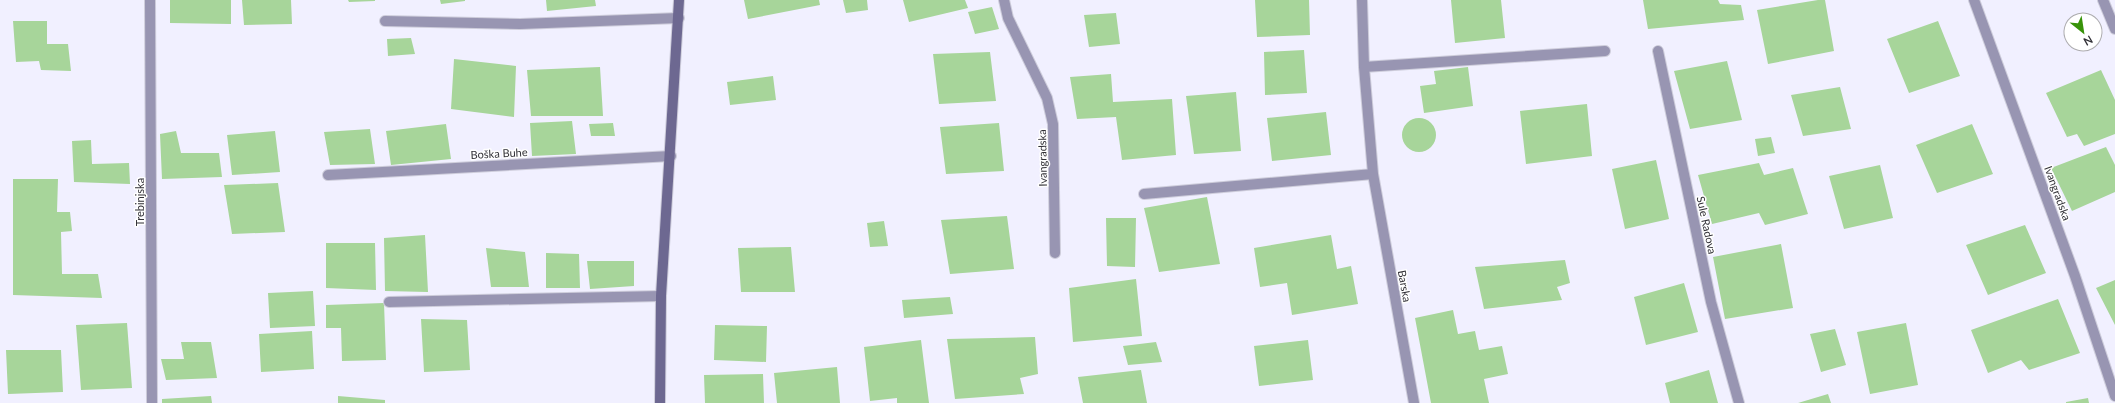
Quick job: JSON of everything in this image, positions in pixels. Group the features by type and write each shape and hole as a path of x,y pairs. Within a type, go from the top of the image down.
{"street":[{"name":"Trebinjska","path":"150,0 152,403"},
{"path":"660,403 661,296 671,156 679,0"},
{"name":"Ivangradska","path":"1004,0 1008,18 1046,98 1054,124 1055,253"},
{"name":"Barska","path":"1362,0 1364,66 1373,174 1414,403"},
{"name":"Ivangradska","path":"1974,0 2075,276 2115,396"},
{"path":"2103,0 2115,29"},
{"path":"385,21 520,24 678,18"},
{"path":"1364,66 1605,51"},
{"name":"Sule Radova","path":"1658,51 1711,302 1739,403"},
{"name":"Boška Buhe","path":"328,175 671,156"},
{"path":"1144,194 1373,174"},
{"path":"389,302 661,296"}],"building":[{"path":"170,0 231,0 231,24 170,23"},
{"path":"242,0 291,0 292,24 244,25"},
{"path":"348,0 375,0 375,1 349,2"},
{"path":"440,0 465,0 465,1 441,4"},
{"path":"546,0 595,0 596,6 547,11"},
{"path":"744,0 819,0 820,5 748,19"},
{"path":"843,0 867,0 868,10 846,13"},
{"path":"903,0 965,0 968,8 909,22"},
{"path":"1255,0 1309,0 1310,35 1257,37"},
{"path":"1451,0 1501,0 1505,38 1455,43"},
{"path":"1643,0 1718,0 1720,4 1741,5 1744,20 1648,29"},
{"path":"1825,0 1834,51 1768,64 1757,10"},
{"path":"992,7 999,29 975,34 968,12"},
{"path":"1116,13 1120,44 1089,47 1084,15"},
{"path":"13,21 47,21 47,44 68,44 71,71 41,70 39,61 16,62"},
{"path":"1938,21 1960,76 1909,93 1887,39"},
{"path":"411,38 415,54 388,56 387,39"},
{"path":"1304,50 1307,93 1265,95 1264,52"},
{"path":"990,52 996,101 939,104 933,54"},
{"path":"454,59 516,66 514,117 451,109"},
{"path":"1727,61 1742,120 1690,129 1674,71"},
{"path":"600,67 603,116 531,116 527,70"},
{"path":"1468,67 1473,106 1424,113 1420,86 1436,84 1434,71"},
{"path":"2101,70 2115,100 2115,134 2084,146 2077,134 2067,137 2046,93"},
{"path":"1111,74 1113,102 1172,99 1176,155 1122,160 1116,117 1077,119 1070,77"},
{"path":"773,76 776,100 730,105 727,82"},
{"path":"1840,87 1851,129 1803,136 1791,95"},
{"path":"1236,92 1241,151 1194,154 1186,96"},
{"path":"1587,104 1592,156 1526,164 1520,111"},
{"path":"1326,112 1331,155 1272,161 1267,118"},
{"path":"1419,118 1431,123 1436,135 1431,147 1419,152 1407,147 1402,135 1407,123"},
{"path":"572,121 576,154 532,156 530,123"},
{"path":"613,123 615,136 591,136 589,124"},
{"path":"999,123 1004,171 946,174 940,127"},
{"path":"446,124 451,159 391,165 386,131"},
{"path":"1972,124 1993,174 1937,193 1916,145"},
{"path":"370,129 375,164 330,165 324,132"},
{"path":"176,131 181,153 219,153 222,177 162,179 160,134"},
{"path":"275,131 280,172 232,175 227,135"},
{"path":"1771,137 1775,153 1758,156 1755,139"},
{"path":"91,140 92,164 129,163 130,184 74,182 72,141"},
{"path":"2106,147 2115,165 2115,192 2072,211 2051,168"},
{"path":"1656,160 1669,219 1625,229 1612,169"},
{"path":"1759,163 1764,175 1793,168 1808,214 1765,225 1759,213 1712,224 1698,175"},
{"path":"1880,165 1893,218 1844,229 1829,176"},
{"path":"13,179 58,179 57,212 70,212 72,231 61,232 62,274 98,274 102,298 13,295"},
{"path":"278,183 285,232 232,234 224,185"},
{"path":"1207,197 1220,264 1159,272 1144,208"},
{"path":"1007,216 1014,269 950,274 941,220"},
{"path":"1106,218 1136,218 1135,267 1107,266"},
{"path":"884,221 888,246 870,247 867,223"},
{"path":"2025,225 2046,273 1988,295 1966,245"},
{"path":"425,235 428,292 385,291 384,238"},
{"path":"1331,235 1337,269 1351,266 1358,304 1292,315 1287,283 1260,287 1254,248"},
{"path":"326,243 375,243 376,290 326,288"},
{"path":"1781,244 1793,308 1725,319 1713,257"},
{"path":"791,247 795,292 741,292 738,248"},
{"path":"486,248 525,252 529,287 491,287"},
{"path":"546,253 579,254 580,288 546,288"},
{"path":"1565,260 1570,283 1557,287 1562,300 1484,309 1475,267"},
{"path":"587,261 634,261 634,286 590,289"},
{"path":"1136,279 1142,336 1073,342 1069,288"},
{"path":"2115,280 2115,325 2096,288"},
{"path":"1684,283 1698,332 1646,345 1634,297"},
{"path":"313,291 315,326 270,328 268,293"},
{"path":"950,297 953,314 904,318 902,300"},
{"path":"2058,299 2080,353 2029,370 2021,360 1988,373 1971,330"},
{"path":"384,303 386,360 342,361 341,328 326,328 326,305"},
{"path":"1453,310 1458,334 1475,331 1479,350 1502,346 1508,374 1484,379 1489,403 1431,403 1415,318"},
{"path":"421,319 467,320 470,370 424,372"},
{"path":"127,323 132,388 81,390 76,325"},
{"path":"1906,323 1918,385 1870,394 1857,332"},
{"path":"715,325 767,326 766,362 714,360"},
{"path":"1835,329 1846,365 1821,372 1810,334"},
{"path":"312,331 314,369 261,372 259,334"},
{"path":"1035,337 1038,374 1020,378 1024,394 955,399 947,339"},
{"path":"921,340 929,403 897,403 897,398 870,401 864,347"},
{"path":"1308,340 1313,380 1259,386 1254,346"},
{"path":"181,342 211,342 217,378 166,380 161,359 184,359"},
{"path":"1156,342 1162,362 1128,365 1123,346"},
{"path":"6,350 61,350 63,392 8,394"},
{"path":"837,367 840,403 777,403 774,373"},
{"path":"1141,370 1147,403 1083,403 1078,377"},
{"path":"1709,370 1718,403 1670,403 1665,383"},
{"path":"763,374 764,403 705,403 704,375"},
{"path":"1828,394 1831,403 1798,403"},
{"path":"211,396 212,403 162,403 162,399"},
{"path":"338,396 385,400 385,403 338,403"},
{"path":"2088,398 2089,403 2066,403 2066,402"}]}
